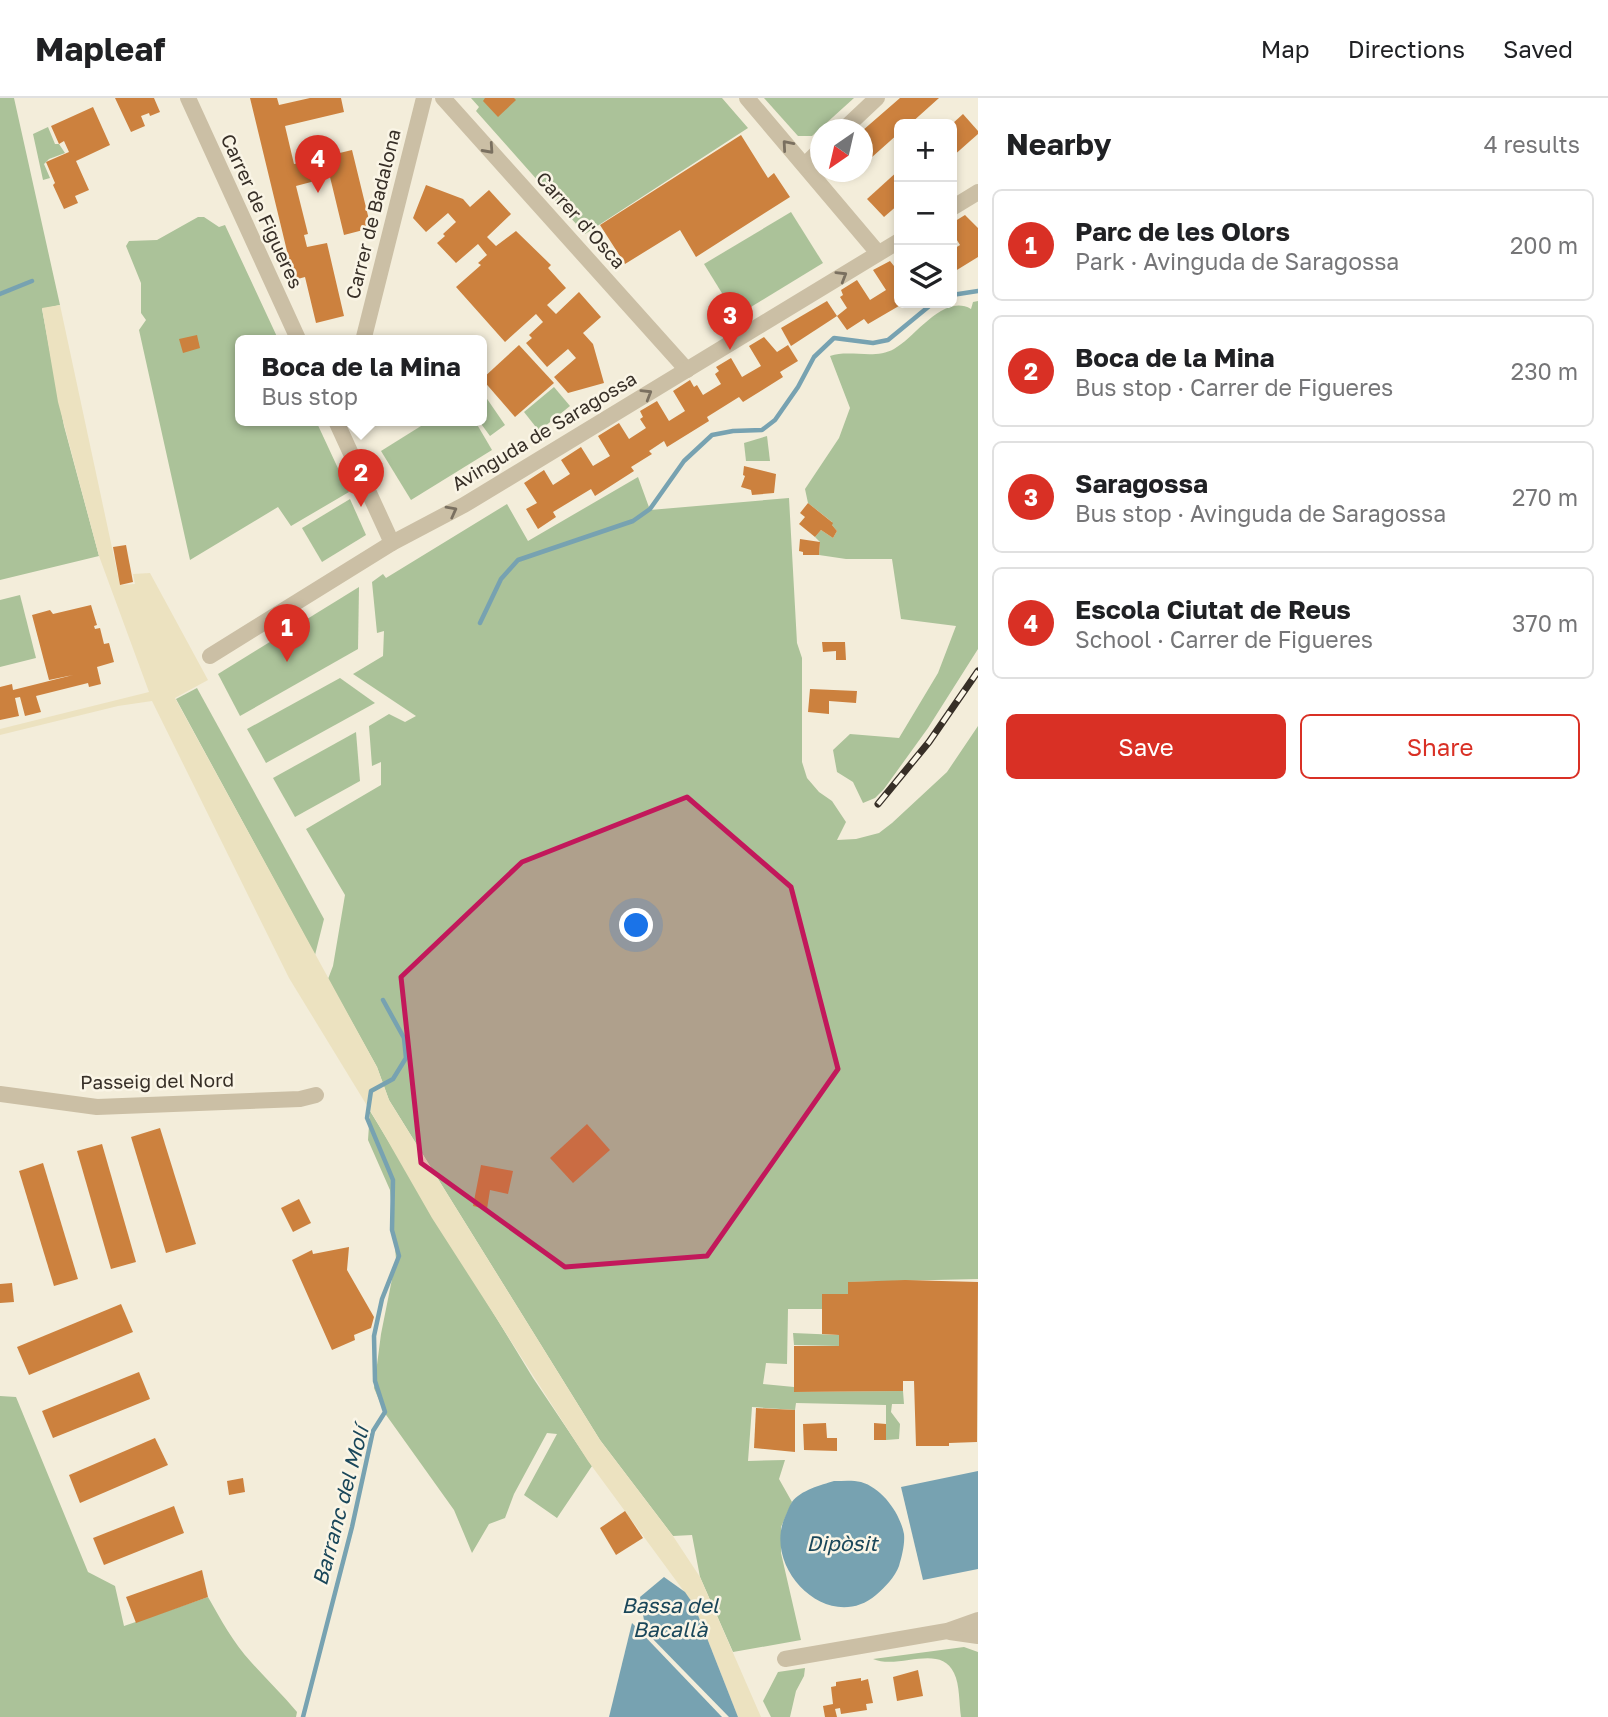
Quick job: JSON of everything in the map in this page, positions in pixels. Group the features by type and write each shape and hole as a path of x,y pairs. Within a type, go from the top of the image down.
{"street":[{"name":"Carrer de Figueres","path":"188,98 296,335"},
{"name":"Carrer de Badalona","path":"365,335 425,98"},
{"name":"Carrer d'Osca","path":"443,98 687,370"},
{"path":"747,98 878,253"},
{"path":"855,119 877,98"},
{"path":"805,165 810,160"},
{"path":"957,205 978,192"},
{"name":"Avinguda de Saragossa","path":"210,656 392,543 464,505 894,244"},
{"path":"340,426 392,543"},
{"name":"Passeig del Nord","path":"0,1094 97,1107 300,1098 316,1095"},
{"path":"785,1659 947,1631 978,1620"},
{"path":"947,1631 978,1636"}],"highlighted area":[{"path":"687,797 791,887 838,1069 707,1256 565,1267 421,1163 401,977 522,862"}],"green space":[{"path":"0,98 14,98 60,305 42,309 64,426 99,556 0,580"},
{"path":"471,98 722,98 748,128 585,234 476,111 479,107"},
{"path":"764,98 854,98 831,119 810,119 810,136 798,136"},
{"path":"48,127 55,144 59,144 65,153 49,159 44,164 50,178 43,180 33,134"},
{"path":"791,212 823,263 736,316 704,264"},
{"path":"198,217 204,217 219,227 225,225 276,335 235,335 235,426 318,426 349,492 291,526 278,507 190,560 139,330 146,320 141,313 141,283 126,246 129,241 157,240"},
{"path":"978,301 978,649 928,728 884,789 875,798 863,803 853,782 837,772 833,750 850,734 899,738 938,673 956,626 901,619 892,559 846,559 819,555 820,542 815,537 821,530 833,538 837,531 832,522 808,503 805,489 839,438 850,408 830,356 846,353 878,354 894,349 940,312 957,306 971,309 973,302"},
{"path":"554,387 570,406 539,431 524,412"},
{"path":"487,399 505,425 490,436 483,426 487,426"},
{"path":"421,426 478,426 492,450 411,500 381,451"},
{"path":"767,436 770,461 746,461 744,443"},
{"path":"638,477 650,510 789,498 797,643 802,658 802,762 807,778 819,792 832,801 846,822 837,840 856,839 879,833 892,823 947,772 978,726 978,1279 848,1282 848,1294 822,1294 822,1309 788,1309 787,1364 766,1363 763,1384 794,1387 794,1392 903,1391 904,1404 892,1404 891,1412 900,1424 899,1439 886,1440 886,1405 796,1403 795,1410 752,1407 748,1461 785,1460 779,1479 792,1502 781,1527 781,1553 801,1640 733,1652 700,1577 692,1535 673,1536 600,1440 389,1100 377,1067 328,979 333,966 345,895 306,829 381,785 381,762 372,766 369,726 389,714 405,722 416,716 353,674 383,656 384,631 377,633 372,582 383,574 386,578 507,504 528,541"},
{"path":"350,499 366,535 322,562 302,528"},
{"path":"359,587 358,649 240,716 218,674"},
{"path":"20,595 36,658 0,667 0,600"},
{"path":"340,678 375,703 266,763 247,729"},
{"path":"197,688 324,919 315,955 176,699"},
{"path":"356,732 360,781 295,817 273,778"},
{"path":"370,1111 533,1378 592,1466 557,1518 524,1495 557,1434 547,1433 514,1494 505,1518 489,1524 472,1553 454,1510 384,1412 374,1388 381,1334 396,1259 390,1190 368,1140"},
{"path":"793,1333 839,1335 839,1346 794,1345"},
{"path":"0,1396 16,1397 88,1572 115,1586 124,1626 208,1597 239,1647 297,1712 296,1717 0,1717"},
{"path":"964,1647 978,1652 978,1717 961,1717 957,1683 948,1664 929,1658 895,1662 873,1659"},
{"path":"805,1668 790,1717 771,1717 763,1701 778,1672"}],"shaded area":[{"path":"60,305 120,585 135,584 133,574 150,573 208,680 175,698 377,1067 389,1100 600,1440 673,1536 700,1577 761,1717 738,1717 694,1605 588,1461 432,1218 289,978 152,701 118,706 0,735 0,729 149,692 99,556 58,402 42,308"}],"water":[{"name":"Dipòsit","path":"978,1471 978,1569 923,1580 901,1487"},
{"name":"Dipòsit","path":"834,1481 861,1482 876,1490 889,1502 904,1534 902,1554 895,1574 876,1595 858,1605 839,1607 820,1602 804,1590 791,1575 783,1557 780,1537 792,1502 806,1491"},
{"name":"Bassa del Bacallà","path":"664,1577 685,1592 694,1605 738,1717 729,1717 646,1632 640,1597"},
{"path":"632,1623 634,1625 722,1717 609,1717"}],"building":[{"path":"115,98 154,98 160,112 141,116 145,126 131,132"},
{"path":"250,98 277,98 279,105 310,98 341,98 344,112 285,126 294,164 352,150 371,228 344,235 330,177 296,186 308,234 304,235 307,247 327,243 344,316 316,323 305,277 294,280"},
{"path":"485,98 516,100 498,117 483,101"},
{"path":"900,98 939,98 916,119 894,119 894,137 873,156 873,121"},
{"path":"93,107 110,145 76,161 89,190 75,196 78,203 64,209 46,162 69,152 64,141 59,144 51,126"},
{"path":"963,114 978,134 957,153 957,119"},
{"path":"741,135 768,178 774,173 790,197 696,257 680,230 625,264 600,225"},
{"path":"894,175 894,208 884,217 867,199"},
{"path":"426,185 463,199 470,207 489,190 511,214 487,237 496,246 516,231 551,265 548,268 566,288 547,305 556,314 579,292 601,317 583,333 593,344 604,383 568,393 554,377 576,358 568,349 547,367 526,343 532,338 529,335 543,322 536,314 505,342 456,287 481,265 478,263 487,255 478,244 456,263 437,243 456,222 448,213 426,232 413,218"},
{"path":"965,215 978,228 978,257 957,270 957,247 960,245 957,240 957,220"},
{"path":"890,261 894,266 895,308 868,324 864,319 847,330 837,316 847,308 840,297 843,295 841,290 857,280 870,300 886,290 873,270"},
{"path":"827,301 837,316 791,346 781,328"},
{"path":"197,335 200,348 183,353 179,339"},
{"path":"764,337 777,352 788,345 798,361 780,372 783,377 743,402 739,397 707,417 709,421 667,447 664,441 649,451 652,454 631,467 634,471 595,496 591,489 553,512 556,517 538,529 526,509 537,503 524,483 544,470 553,485 570,474 561,460 581,447 593,466 610,456 598,436 619,423 629,439 646,428 640,419 643,417 640,411 657,401 669,421 685,411 673,391 690,380 703,395 721,384 715,374 719,371 716,367 731,358 742,377 761,366 749,346"},
{"path":"519,345 554,383 515,417 487,385 487,374"},
{"path":"744,466 776,474 774,493 752,495 751,490 741,487 745,476"},
{"path":"808,503 833,523 837,531 833,538 821,530 815,537 799,524 805,517 800,513"},
{"path":"800,539 820,542 819,555 803,555 803,552 799,551"},
{"path":"126,545 133,582 120,585 113,547"},
{"path":"91,605 97,625 94,626 95,629 100,628 104,644 109,643 114,662 97,667 101,684 89,687 88,683 36,696 41,712 25,716 20,697 15,698 19,716 0,720 0,687 12,684 13,690 73,675 49,680 32,615 50,610 53,614"},
{"path":"822,642 845,642 846,660 836,660 836,651 823,652"},
{"path":"810,689 857,691 856,703 829,701 829,714 808,712"},
{"path":"587,1124 610,1150 573,1183 550,1158"},
{"path":"160,1128 196,1244 166,1253 131,1137"},
{"path":"102,1144 136,1262 111,1269 77,1151"},
{"path":"43,1163 78,1279 54,1286 19,1171"},
{"path":"481,1165 513,1171 508,1194 490,1190 487,1209 473,1206"},
{"path":"299,1199 311,1223 293,1232 281,1208"},
{"path":"349,1247 347,1270 374,1317 371,1328 354,1335 355,1340 332,1350 292,1260 312,1250 313,1254"},
{"path":"848,1282 978,1282 977,1442 949,1443 949,1446 916,1446 914,1381 903,1381 903,1391 794,1392 794,1346 839,1346 839,1335 822,1334 822,1294 848,1294"},
{"path":"12,1283 14,1302 0,1303 0,1284"},
{"path":"121,1304 133,1332 29,1375 17,1347"},
{"path":"139,1372 150,1399 53,1438 42,1411"},
{"path":"756,1408 795,1410 795,1452 754,1448"},
{"path":"826,1423 827,1438 837,1438 837,1451 804,1450 803,1424"},
{"path":"874,1423 886,1424 886,1440 874,1440"},
{"path":"155,1438 168,1465 80,1503 69,1475"},
{"path":"243,1478 245,1492 229,1495 227,1481"},
{"path":"174,1506 184,1533 104,1565 93,1538"},
{"path":"625,1511 643,1538 616,1555 600,1528"},
{"path":"202,1570 208,1597 136,1623 126,1597"},
{"path":"918,1670 923,1696 897,1701 893,1677"},
{"path":"861,1678 861,1681 868,1679 873,1703 866,1704 867,1710 841,1714 840,1708 835,1709 837,1717 825,1717 823,1706 833,1704 831,1687 836,1686 836,1682"}],"waterway":[{"path":"0,294 32,281"},
{"name":"Barranc del Molí","path":"957,294 978,291"},
{"name":"Barranc del Molí","path":"480,623 501,579 518,560 633,521 650,509 684,461 712,435 762,430 775,420 798,387 814,357 834,338 873,343 888,340 927,308"},
{"name":"Barranc del Molí","path":"303,1717 352,1527 373,1431 385,1412 375,1381 374,1336 382,1299 399,1256 392,1230 393,1180 367,1118 371,1091 393,1079 406,1058 404,1038 383,1000"}],"railway":[{"path":"878,804 929,742 978,671"}],"place":[{"name":"Escola Ciutat de Reus","path":"318,193"},
{"name":"Saragossa","path":"730,350"},
{"name":"Boca de la Mina","path":"361,507"},
{"name":"Parc de les Olors","path":"287,662"}]}
